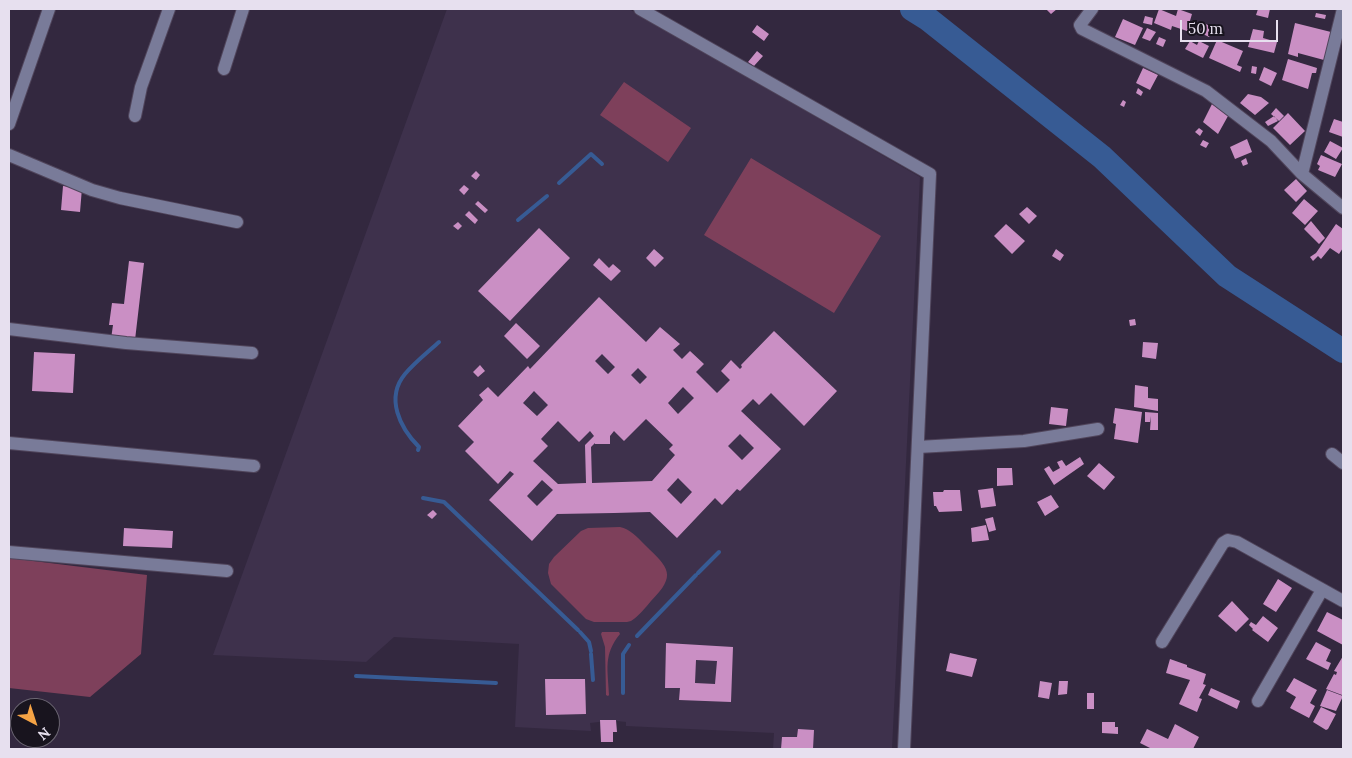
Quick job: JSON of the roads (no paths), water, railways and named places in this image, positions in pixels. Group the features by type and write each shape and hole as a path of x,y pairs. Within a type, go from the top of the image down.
{"street":[{"path":"9,124 49,9"},
{"path":"135,116 141,87 170,9"},
{"path":"224,70 243,9"},
{"path":"640,9 930,174 904,749"},
{"path":"1092,9 1080,27 1206,91 1271,141 1302,174 1343,208"},
{"path":"1302,174 1343,9"},
{"path":"9,155 92,190 120,198 237,222"},
{"path":"9,329 126,343 252,353"},
{"path":"918,447 1024,441 1098,428"},
{"path":"9,443 254,466"},
{"path":"1332,454 1343,464"},
{"path":"1162,642 1223,543 1228,540 1237,542 1339,599 1343,586"},
{"path":"9,552 227,570"},
{"path":"1258,701 1322,590"}],"waterway":[{"path":"912,9 928,19 1102,157 1227,276 1343,351"},
{"path":"559,183 591,154 602,164"},
{"path":"518,220 547,196"},
{"path":"418,450 419,447 406,431 397,412 396,393 399,383 405,374 439,342"},
{"path":"423,498 444,502 578,630"},
{"path":"698,573 719,552"},
{"path":"637,636 696,575"},
{"path":"580,632 589,642 591,651"},
{"path":"623,693 623,654 629,645"},
{"path":"591,654 593,680"},
{"path":"356,676 496,683"}]}
